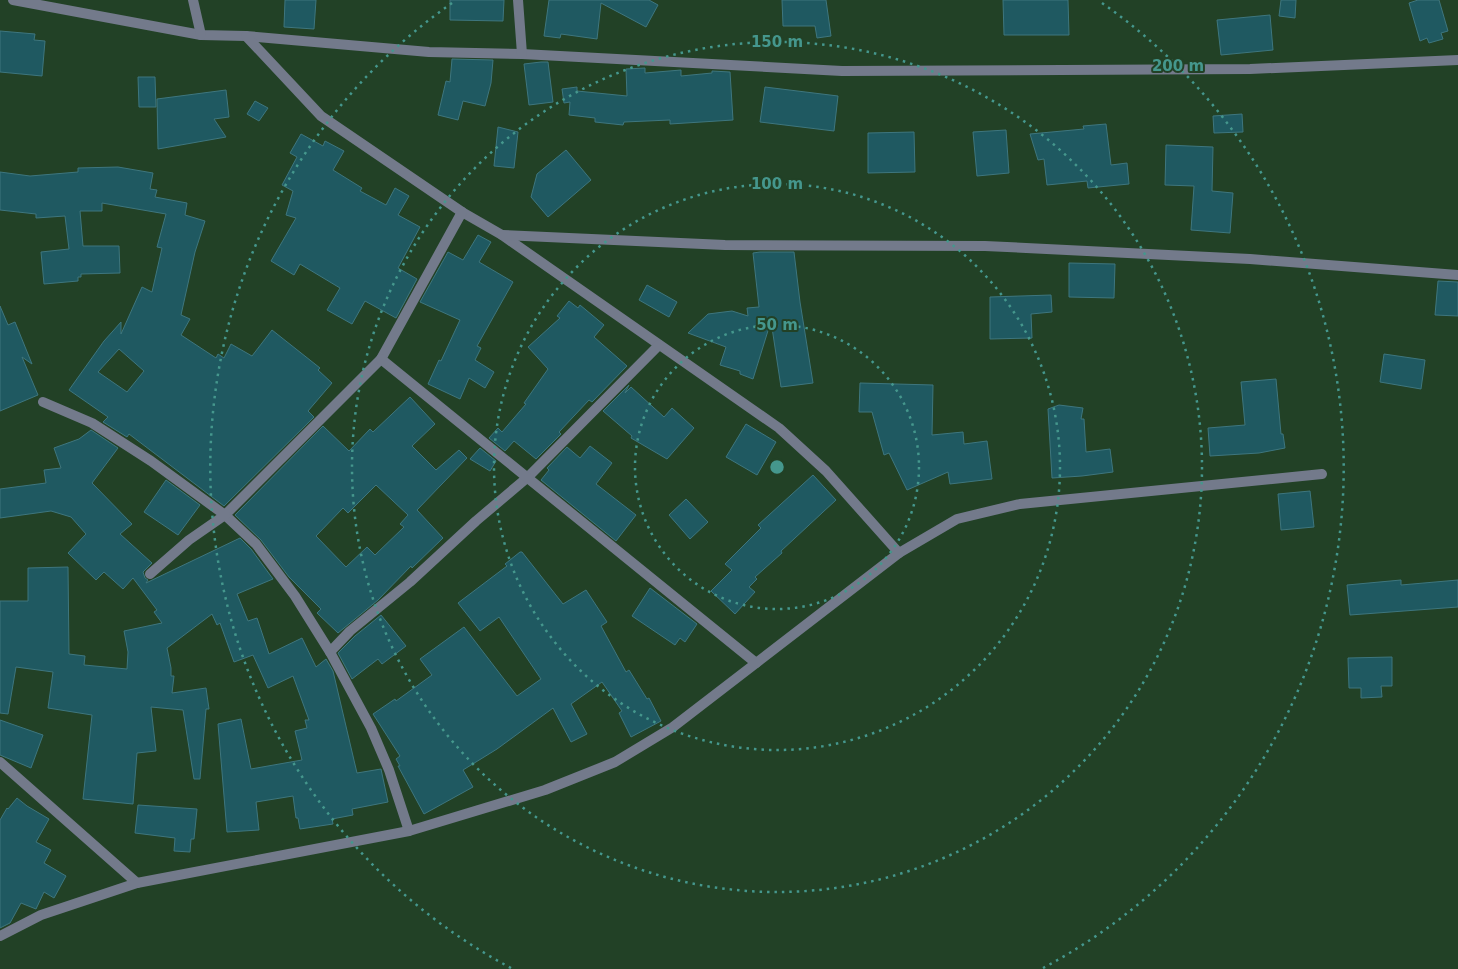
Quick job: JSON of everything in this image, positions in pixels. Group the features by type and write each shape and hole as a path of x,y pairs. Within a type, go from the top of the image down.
{"street":[{"path":"14,0 202,35 246,36 429,52 522,54 842,71 1250,69 1458,60"},
{"path":"193,0 202,35"},
{"path":"518,0 522,54"},
{"path":"246,36 321,116 462,212 502,235 778,428 826,472 898,553"},
{"path":"150,574 189,540 225,515 381,359 462,212"},
{"path":"502,235 725,245 985,246 1250,259 1458,275"},
{"path":"330,652 350,631 410,582 476,521 528,477 659,345"},
{"path":"381,359 756,663"},
{"path":"42,402 92,423 151,461 225,515 261,552 295,596 330,652 389,770 409,832"},
{"path":"0,936 41,915 137,883 409,832 545,790 615,762 673,727 856,588 898,553 957,519 1020,504 1322,474"},
{"path":"0,762 137,883"}],"building":[{"path":"285,0 316,0 314,29 284,27"},
{"path":"450,0 504,0 503,21 450,20"},
{"path":"549,0 649,0 658,5 646,27 601,3 597,39 561,34 560,38 544,36"},
{"path":"782,0 826,0 831,36 817,38 815,26 783,26"},
{"path":"1003,0 1068,0 1069,35 1004,35"},
{"path":"1281,0 1296,0 1295,18 1279,16"},
{"path":"1418,0 1439,0 1448,31 1441,33 1443,39 1429,43 1427,38 1420,41 1409,3"},
{"path":"1270,15 1273,50 1221,55 1217,20"},
{"path":"0,31 35,34 34,40 45,41 42,76 0,72"},
{"path":"452,59 493,60 491,83 485,106 463,101 458,120 438,115 446,81 450,82"},
{"path":"548,62 553,102 529,105 524,64"},
{"path":"645,68 645,73 681,70 681,76 712,73 712,71 730,72 733,120 670,124 670,120 624,122 623,125 595,122 595,118 569,115 570,102 564,103 562,89 577,87 577,91 627,96 626,69"},
{"path":"138,77 155,77 156,107 139,107"},
{"path":"765,87 838,96 834,131 760,122"},
{"path":"226,90 229,117 214,119 226,137 158,149 157,99"},
{"path":"255,101 268,108 259,121 247,114"},
{"path":"1242,114 1243,132 1214,133 1213,116"},
{"path":"1106,124 1111,165 1127,163 1129,184 1088,188 1087,181 1047,185 1044,159 1038,160 1030,134 1084,129 1083,126"},
{"path":"498,127 518,132 514,168 494,166"},
{"path":"1006,130 1009,173 977,176 973,132"},
{"path":"914,132 915,172 868,173 868,133"},
{"path":"301,134 323,146 325,141 344,151 333,170 362,188 360,191 386,205 395,188 409,196 398,215 420,227 398,268 417,279 396,318 365,301 352,324 327,310 340,288 300,264 294,275 271,261 296,218 286,215 293,191 282,185 297,157 290,153"},
{"path":"1166,145 1213,147 1212,191 1233,193 1230,233 1191,230 1194,186 1165,185"},
{"path":"566,150 591,180 548,217 531,197 537,174"},
{"path":"118,167 153,173 150,189 157,190 155,197 187,203 185,215 205,221 195,252 181,315 190,319 181,335 216,358 218,354 224,358 231,344 252,356 272,330 320,368 318,370 332,383 308,411 314,417 224,506 129,434 127,437 103,422 108,417 69,390 104,341 121,322 121,334 142,287 152,292 162,248 157,247 166,214 102,203 102,211 80,211 83,246 119,246 120,273 81,274 81,277 78,277 78,281 44,284 41,252 69,249 65,216 36,218 36,214 0,210 0,172 30,176 78,172 78,168","holes":["119,349 144,371 127,392 98,372"]},
{"path":"478,235 491,242 479,262 513,282 477,346 481,348 475,360 494,372 485,388 469,378 460,399 428,384 460,320 420,302 448,252 463,260"},
{"path":"794,252 813,383 781,387 771,321 753,379 740,374 740,371 720,365 726,347 688,333 708,314 732,311 748,316 747,308 759,307 753,253"},
{"path":"1069,263 1115,264 1114,298 1069,297"},
{"path":"1438,281 1458,282 1458,316 1435,315"},
{"path":"647,285 677,302 669,317 639,300"},
{"path":"1051,295 1052,312 1031,314 1032,338 990,339 990,297"},
{"path":"569,301 578,308 580,305 604,325 594,337 627,366 592,402 589,400 559,432 561,434 536,459 514,441 505,451 489,438 498,428 502,432 526,404 524,403 548,369 528,347 560,318 557,316"},
{"path":"0,306 8,325 15,322 32,364 22,357 38,395 0,411"},
{"path":"1384,354 1425,360 1421,389 1380,382"},
{"path":"1276,379 1281,434 1283,434 1285,448 1259,453 1210,456 1208,428 1245,425 1241,382"},
{"path":"860,383 933,385 932,435 963,432 964,444 987,441 992,479 950,484 948,472 907,490 889,453 884,455 872,412 859,412"},
{"path":"629,385 625,393 631,387 664,417 672,408 694,428 667,459 631,438 632,436 603,411"},
{"path":"410,397 435,424 412,446 436,470 459,450 467,458 417,510 443,538 412,568 411,566 378,600 338,633 317,613 321,609 289,577 261,540 235,515 323,426 349,451 370,429 373,432","holes":["376,485 408,515 400,524 404,527 375,555 367,547 346,567 316,536 343,508 348,513"]},
{"path":"1059,405 1083,408 1081,419 1084,419 1086,452 1110,449 1113,472 1052,478 1048,409"},
{"path":"746,424 776,442 757,475 726,457"},
{"path":"91,430 118,448 92,483 132,524 120,534 152,563 143,572 148,580 146,583 240,538 251,549 273,579 237,594 248,621 257,618 269,654 302,638 316,667 326,659 333,671 357,773 381,769 388,802 352,809 353,815 332,819 333,824 300,829 298,818 296,818 293,796 256,802 259,830 227,832 218,724 241,719 251,769 302,760 295,731 307,728 305,720 309,720 293,676 268,688 253,655 234,662 220,623 217,625 212,614 167,648 171,676 174,676 172,693 206,688 209,709 206,709 200,779 194,779 183,710 151,707 156,751 137,753 133,804 83,799 92,715 48,708 53,672 16,667 8,714 0,713 0,601 28,601 28,568 68,567 69,654 85,656 84,665 127,669 128,652 124,631 162,623 154,612 157,610 133,578 123,589 104,572 96,580 68,553 86,534 71,517 51,511 0,518 0,489 46,483 44,470 61,468 54,448 79,439"},
{"path":"590,446 612,463 596,484 636,515 616,541 541,480 549,470 547,468 567,447 580,458"},
{"path":"480,448 496,461 490,471 470,459"},
{"path":"813,475 836,500 755,577 757,579 749,587 755,592 735,614 711,591 732,570 725,564 761,528 758,525"},
{"path":"166,480 200,505 178,535 144,512"},
{"path":"1310,491 1314,527 1281,530 1278,494"},
{"path":"686,499 708,522 690,539 669,515"},
{"path":"522,552 563,604 586,590 607,622 601,626 626,672 629,670 647,699 649,698 661,721 631,737 619,713 622,711 602,682 571,704 587,734 571,742 553,708 497,749 463,770 473,787 424,814 398,766 400,766 396,759 400,756 373,714 395,699 396,701 432,675 420,659 464,627 517,696 541,679 499,617 480,631 458,603 507,566 505,564"},
{"path":"1401,580 1401,585 1458,580 1458,607 1350,615 1347,585"},
{"path":"650,588 697,624 685,642 680,638 675,645 632,616"},
{"path":"381,615 406,646 382,664 378,659 352,679 338,653"},
{"path":"1392,657 1392,686 1381,686 1382,697 1361,698 1361,688 1349,688 1348,658"},
{"path":"0,720 43,735 31,768 0,755"},
{"path":"17,798 49,819 36,842 51,850 44,863 66,876 54,898 44,892 36,909 21,903 10,923 0,928 0,820 7,808"},
{"path":"138,805 197,809 194,839 191,839 190,852 174,851 175,838 135,833"}]}
